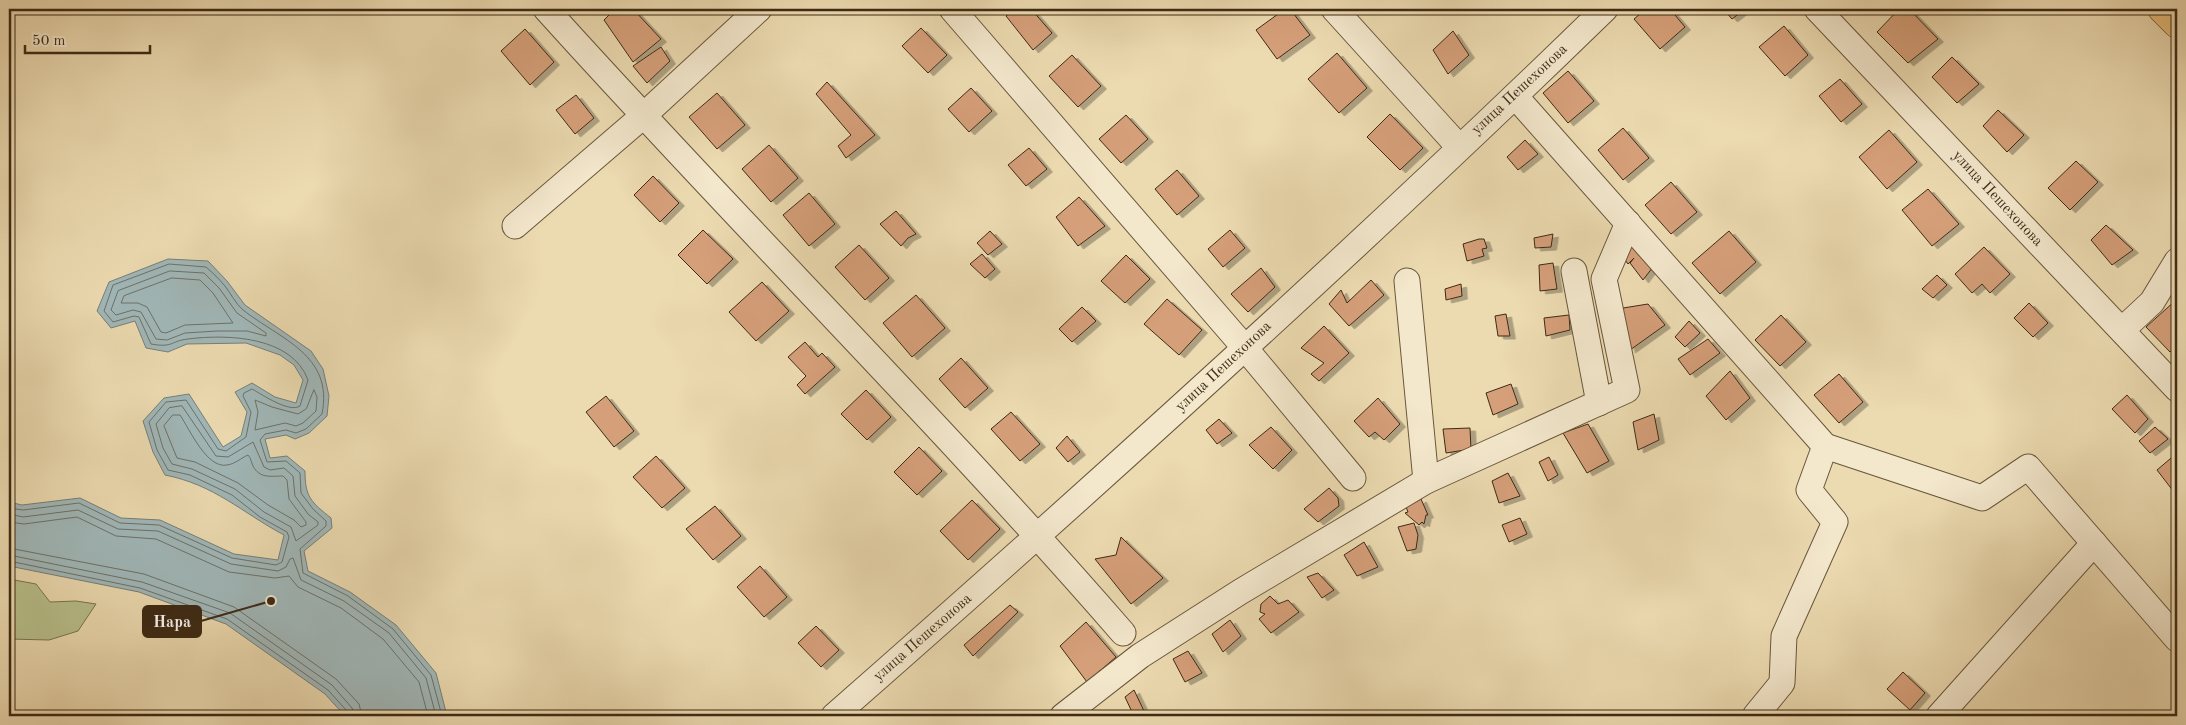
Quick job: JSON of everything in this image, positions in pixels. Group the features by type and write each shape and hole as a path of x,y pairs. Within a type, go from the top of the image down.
{"street":[{"path":"546,9 642,116 1039,536 1123,632"},
{"path":"515,226 642,116 760,9"},
{"path":"952,9 1245,348 1353,478"},
{"path":"1334,9 1459,147"},
{"name":"улица Пешехонова","path":"834,716 1039,536 1245,348 1515,96 1605,9"},
{"name":"улица Пешехонова","path":"1817,9 2177,389"},
{"path":"1515,96 1825,446 1982,498 2028,467 2177,639"},
{"path":"1063,716 1149,651 1240,592 1426,481 1627,390 1604,279 1628,223"},
{"path":"2122,330 2152,302 2177,261"},
{"path":"1574,271 1599,402"},
{"path":"1407,281 1426,481"},
{"path":"1755,716 1782,683 1784,636 1835,522 1809,490 1825,446"},
{"path":"1939,716 2094,543"}],"green space":[{"path":"9,579 36,584 50,602 76,601 96,604 78,631 49,640 9,639"}],"water":[{"path":"168,259 208,261 227,281 245,305 311,351 323,369 329,396 327,416 309,433 295,439 286,435 265,439 270,458 287,456 305,471 306,487 310,498 318,508 331,518 332,528 304,551 308,571 350,592 396,625 436,673 447,716 345,716 325,694 226,624 139,592 9,566 9,502 22,505 80,498 121,518 160,520 234,554 278,560 284,535 213,492 199,485 165,475 153,452 143,421 164,398 189,394 223,447 241,436 247,412 235,392 252,383 275,397 296,403 303,380 294,365 280,355 246,343 187,344 168,352 146,348 135,321 111,328 97,311 109,282"}],"building":[{"path":"615,9 633,9 661,39 633,62 604,20"},
{"path":"1015,9 1031,9 1052,33 1033,50 1006,16"},
{"path":"1285,9 1290,9 1310,35 1277,59 1256,30"},
{"path":"1646,9 1670,9 1685,27 1660,49 1634,19"},
{"path":"1723,9 1745,9 1732,19"},
{"path":"1899,9 1909,9 1938,39 1908,63 1877,32"},
{"path":"1784,26 1808,55 1785,76 1759,47"},
{"path":"921,28 947,55 928,73 902,46"},
{"path":"525,29 554,62 530,85 501,51"},
{"path":"1453,31 1469,55 1448,74 1433,50"},
{"path":"661,47 670,61 647,83 633,66"},
{"path":"1337,53 1367,88 1339,113 1308,79"},
{"path":"1072,55 1101,86 1078,107 1049,76"},
{"path":"1952,57 1979,84 1957,103 1932,77"},
{"path":"1568,71 1594,101 1568,123 1543,93"},
{"path":"1840,79 1862,104 1841,122 1819,96"},
{"path":"827,82 875,135 846,158 838,146 851,135 816,94"},
{"path":"971,88 992,111 969,132 948,109"},
{"path":"717,93 745,125 717,149 689,117"},
{"path":"576,95 594,118 575,134 556,110"},
{"path":"1998,110 2024,135 2007,152 1983,126"},
{"path":"1390,114 1423,148 1400,170 1367,137"},
{"path":"1126,115 1148,139 1121,163 1099,139"},
{"path":"1623,128 1649,158 1623,180 1598,150"},
{"path":"1889,130 1917,162 1887,189 1859,157"},
{"path":"1525,140 1538,154 1518,170 1507,157"},
{"path":"769,145 798,178 771,202 742,169"},
{"path":"1029,148 1047,169 1026,186 1008,165"},
{"path":"2076,161 2098,182 2070,210 2048,188"},
{"path":"1177,170 1199,196 1177,215 1155,189"},
{"path":"653,176 679,203 660,222 634,195"},
{"path":"1671,182 1697,212 1671,234 1645,205"},
{"path":"1928,189 1959,224 1932,246 1902,210"},
{"path":"809,193 835,224 809,246 783,215"},
{"path":"1079,197 1105,226 1078,246 1056,217"},
{"path":"896,211 916,234 908,238 901,246 880,224"},
{"path":"2106,225 2133,250 2112,265 2091,240"},
{"path":"703,230 733,259 707,284 678,255"},
{"path":"1230,230 1245,248 1223,267 1208,249"},
{"path":"990,231 1002,244 988,255 977,243"},
{"path":"1729,231 1756,262 1720,294 1692,263"},
{"path":"1553,234 1551,247 1535,248 1534,238"},
{"path":"1633,234 1656,263 1643,280 1630,263 1634,258 1628,264 1617,249"},
{"path":"1484,239 1487,248 1482,249 1484,256 1467,261 1463,244"},
{"path":"859,245 889,278 865,300 835,267"},
{"path":"1984,247 2010,274 1990,293 1982,284 1972,293 1955,274"},
{"path":"982,254 995,269 985,278 970,264"},
{"path":"1126,255 1150,279 1125,303 1101,281"},
{"path":"1553,263 1557,289 1540,291 1539,265"},
{"path":"1261,268 1275,287 1248,312 1231,294"},
{"path":"1937,275 1947,285 1933,298 1922,289"},
{"path":"1371,280 1384,295 1349,326 1329,304 1341,290 1347,303"},
{"path":"762,282 789,311 756,341 729,312"},
{"path":"1461,284 1462,296 1446,300 1445,289"},
{"path":"916,295 945,328 912,357 883,323"},
{"path":"1167,299 1202,330 1179,355 1144,324"},
{"path":"2176,300 2177,346 2170,352 2146,327"},
{"path":"2029,303 2048,323 2033,337 2014,318"},
{"path":"1648,304 1665,325 1630,350 1617,309"},
{"path":"1082,307 1096,321 1072,342 1059,329"},
{"path":"1506,314 1510,336 1498,336 1495,316"},
{"path":"1569,315 1570,330 1546,336 1544,318"},
{"path":"1781,315 1806,342 1780,366 1755,340"},
{"path":"1689,321 1700,333 1685,347 1675,337"},
{"path":"1324,326 1349,353 1319,381 1311,374 1324,363 1301,348"},
{"path":"1708,339 1720,353 1690,375 1678,359"},
{"path":"805,342 818,357 822,353 835,367 805,394 797,385 806,376 788,357"},
{"path":"961,358 988,388 965,408 939,379"},
{"path":"1730,371 1750,398 1726,420 1706,396"},
{"path":"1839,374 1863,402 1839,423 1814,395"},
{"path":"1511,384 1518,404 1493,415 1486,393"},
{"path":"866,390 891,417 867,440 841,414"},
{"path":"2127,395 2148,419 2135,433 2112,409"},
{"path":"606,396 634,431 614,447 586,412"},
{"path":"1378,398 1400,424 1384,440 1375,432 1369,437 1354,421"},
{"path":"1011,412 1040,444 1020,461 991,429"},
{"path":"1654,414 1659,440 1638,450 1633,422"},
{"path":"1219,419 1232,433 1217,444 1206,430"},
{"path":"1588,424 1609,461 1587,473 1563,433"},
{"path":"1271,427 1292,450 1273,469 1249,445"},
{"path":"2155,427 2168,439 2150,453 2139,441"},
{"path":"1470,428 1471,449 1446,453 1443,429"},
{"path":"1067,436 1080,452 1068,462 1056,448"},
{"path":"919,447 942,471 917,495 894,472"},
{"path":"2177,453 2177,496 2157,470"},
{"path":"656,456 685,488 662,508 633,477"},
{"path":"1549,457 1558,475 1548,481 1539,462"},
{"path":"1508,473 1520,496 1499,503 1492,481"},
{"path":"1329,488 1338,498 1339,506 1318,522 1304,509"},
{"path":"1421,499 1428,515 1426,515 1424,524 1422,522 1419,525 1405,513 1408,512 1406,507"},
{"path":"972,500 1000,529 968,560 940,531"},
{"path":"715,506 741,536 713,560 686,529"},
{"path":"1520,518 1527,534 1509,542 1502,525"},
{"path":"1414,523 1418,535 1416,549 1407,551 1398,527"},
{"path":"1121,537 1163,578 1131,604 1095,559 1116,555"},
{"path":"1364,542 1378,567 1357,576 1344,555"},
{"path":"760,566 787,597 764,617 737,587"},
{"path":"1318,573 1334,590 1322,598 1307,577"},
{"path":"1270,596 1278,604 1288,600 1299,612 1271,633 1259,619 1265,614 1260,612 1261,604"},
{"path":"1010,605 1018,612 973,656 964,645"},
{"path":"1230,620 1241,636 1223,652 1212,634"},
{"path":"1086,622 1116,657 1087,682 1060,646"},
{"path":"816,626 839,650 821,667 798,643"},
{"path":"1188,651 1202,673 1185,682 1173,659"},
{"path":"1903,672 1925,693 1910,710 1887,689"},
{"path":"1134,690 1144,711 1133,714 1125,697"}],"place":[{"name":"Нара","path":"271,601"}]}
